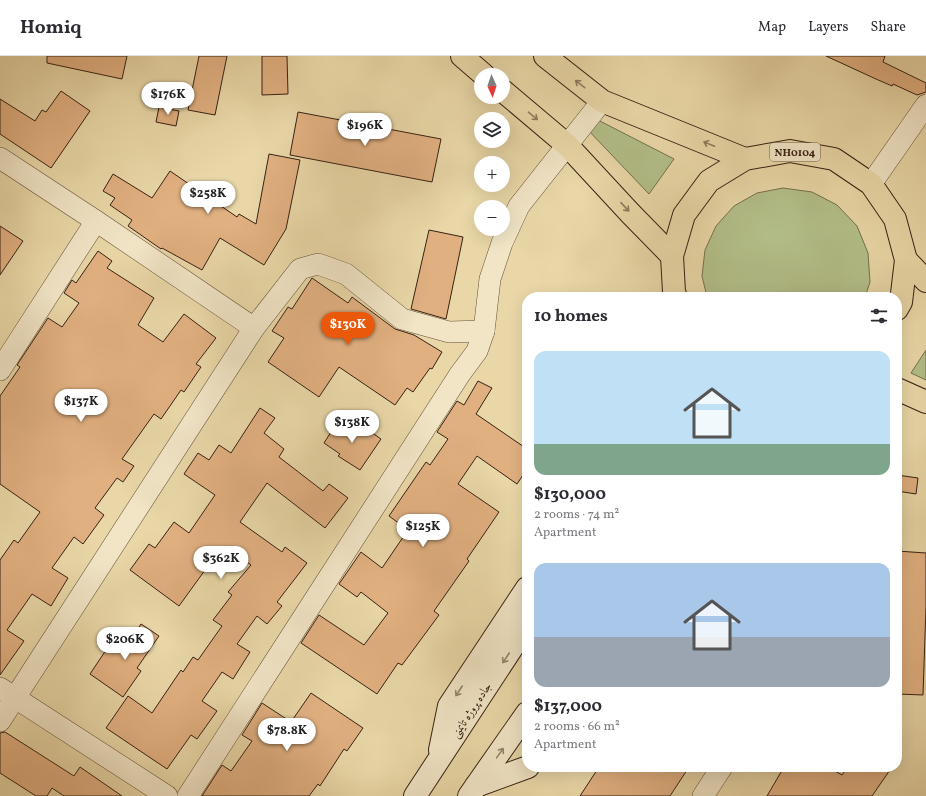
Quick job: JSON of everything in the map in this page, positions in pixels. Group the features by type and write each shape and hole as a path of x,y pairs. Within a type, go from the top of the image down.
{"highway":[{"path":"462,56 476,68"},
{"path":"545,56 602,101 745,159"},
{"path":"510,97 568,145 630,213 672,256"},
{"name":"NH0104","path":"675,292 672,256 684,215 709,181 745,159 790,151 834,159 871,184 895,219 906,260 902,294"},
{"name":"NH0104","path":"906,260 926,281"},
{"path":"902,391 926,402"}],"main road":[{"path":"438,761 449,706 522,596"},
{"name":"جاده پروژه تایمنی","path":"415,796 522,633"},
{"path":"473,791 522,721"},
{"path":"473,791 522,770"}],"street":[{"path":"188,796 451,387 477,351 484,331 490,279 502,243 519,206 602,101"},
{"path":"871,184 926,105"},
{"path":"0,158 254,328"},
{"path":"0,370 96,221"},
{"path":"0,721 8,693 254,328 300,269 318,264 346,274 402,319 449,332 484,331"},
{"path":"8,693 168,796"},
{"path":"703,796 719,772"}],"green space":[{"path":"596,119 674,159 649,194 588,130"},
{"path":"783,188 812,192 837,205 857,226 868,253 870,282 867,292 706,292 702,276 705,250 716,226 734,206 757,193"},
{"path":"926,350 926,380 911,373"}],"building":[{"path":"47,56 127,56 122,79 47,63"},
{"path":"199,56 227,56 215,115 188,110"},
{"path":"262,56 287,56 288,94 262,95"},
{"path":"826,56 885,56 883,62 926,83 926,92 917,95 893,84 892,86"},
{"path":"61,91 90,111 51,168 0,134 0,99 35,121 42,110 46,112"},
{"path":"159,107 179,111 176,126 156,122"},
{"path":"298,112 441,139 432,182 290,155"},
{"path":"269,154 300,160 286,229 264,265 220,238 202,270 162,248 161,249 128,226 132,220 110,205 115,198 103,191 113,174 152,198 170,171 237,217 239,214 256,224"},
{"path":"0,226 23,241 0,275"},
{"path":"429,230 463,237 446,319 411,309"},
{"path":"98,251 112,261 107,268 154,298 138,325 163,342 184,314 216,338 196,364 201,367 184,392 181,390 161,419 154,414 122,459 134,466 123,482 117,478 95,508 104,515 83,544 74,537 52,568 68,578 51,606 32,594 7,630 24,641 0,675 0,560 14,540 18,543 40,512 0,484 0,396 20,367 17,365 48,318 62,327 79,303 64,293 72,280 76,283"},
{"path":"312,278 348,303 352,297 395,329 414,335 442,352 432,369 430,368 413,392 407,388 395,405 339,367 319,397 268,362 284,338 272,331 288,307 292,309"},
{"path":"478,381 492,388 476,414 522,446 522,476 517,484 477,456 458,484 499,512 467,559 469,561 434,611 439,615 402,665 398,663 377,694 301,643 319,615 364,645 388,613 361,592 357,597 339,584 361,552 382,568 408,530 389,516 426,462 430,465 448,439 437,432 457,401 464,405"},
{"path":"260,408 275,418 264,433 284,449 279,457 323,491 329,484 348,498 325,528 267,483 240,522 282,552 285,547 307,563 277,602 282,606 267,624 257,616 237,644 250,652 233,679 222,672 202,701 217,711 197,739 191,735 167,769 106,728 128,696 152,713 181,670 183,672 193,657 198,660 222,626 213,620 232,595 228,592 251,565 224,546 179,606 130,570 149,544 155,548 174,522 189,533 215,495 184,474 198,453 209,460 219,445 231,453"},
{"path":"338,421 359,435 364,427 381,439 360,470 338,456 340,454 324,443"},
{"path":"902,476 918,478 916,494 902,492"},
{"path":"902,551 926,553 923,695 902,694"},
{"path":"141,624 159,636 137,668 141,671 123,697 90,674 108,647 115,651 128,633 133,636"},
{"path":"311,693 363,728 347,751 344,749 320,786 318,784 309,796 202,796 222,765 231,771 252,741 242,735 262,703 291,722"},
{"path":"5,732 74,776 80,767 122,796 64,796 52,788 47,796 36,796 0,773 0,733"},
{"path":"596,772 686,772 670,796 580,796"},
{"path":"781,772 837,772 842,775 844,772 889,772 872,796 767,796"}]}
